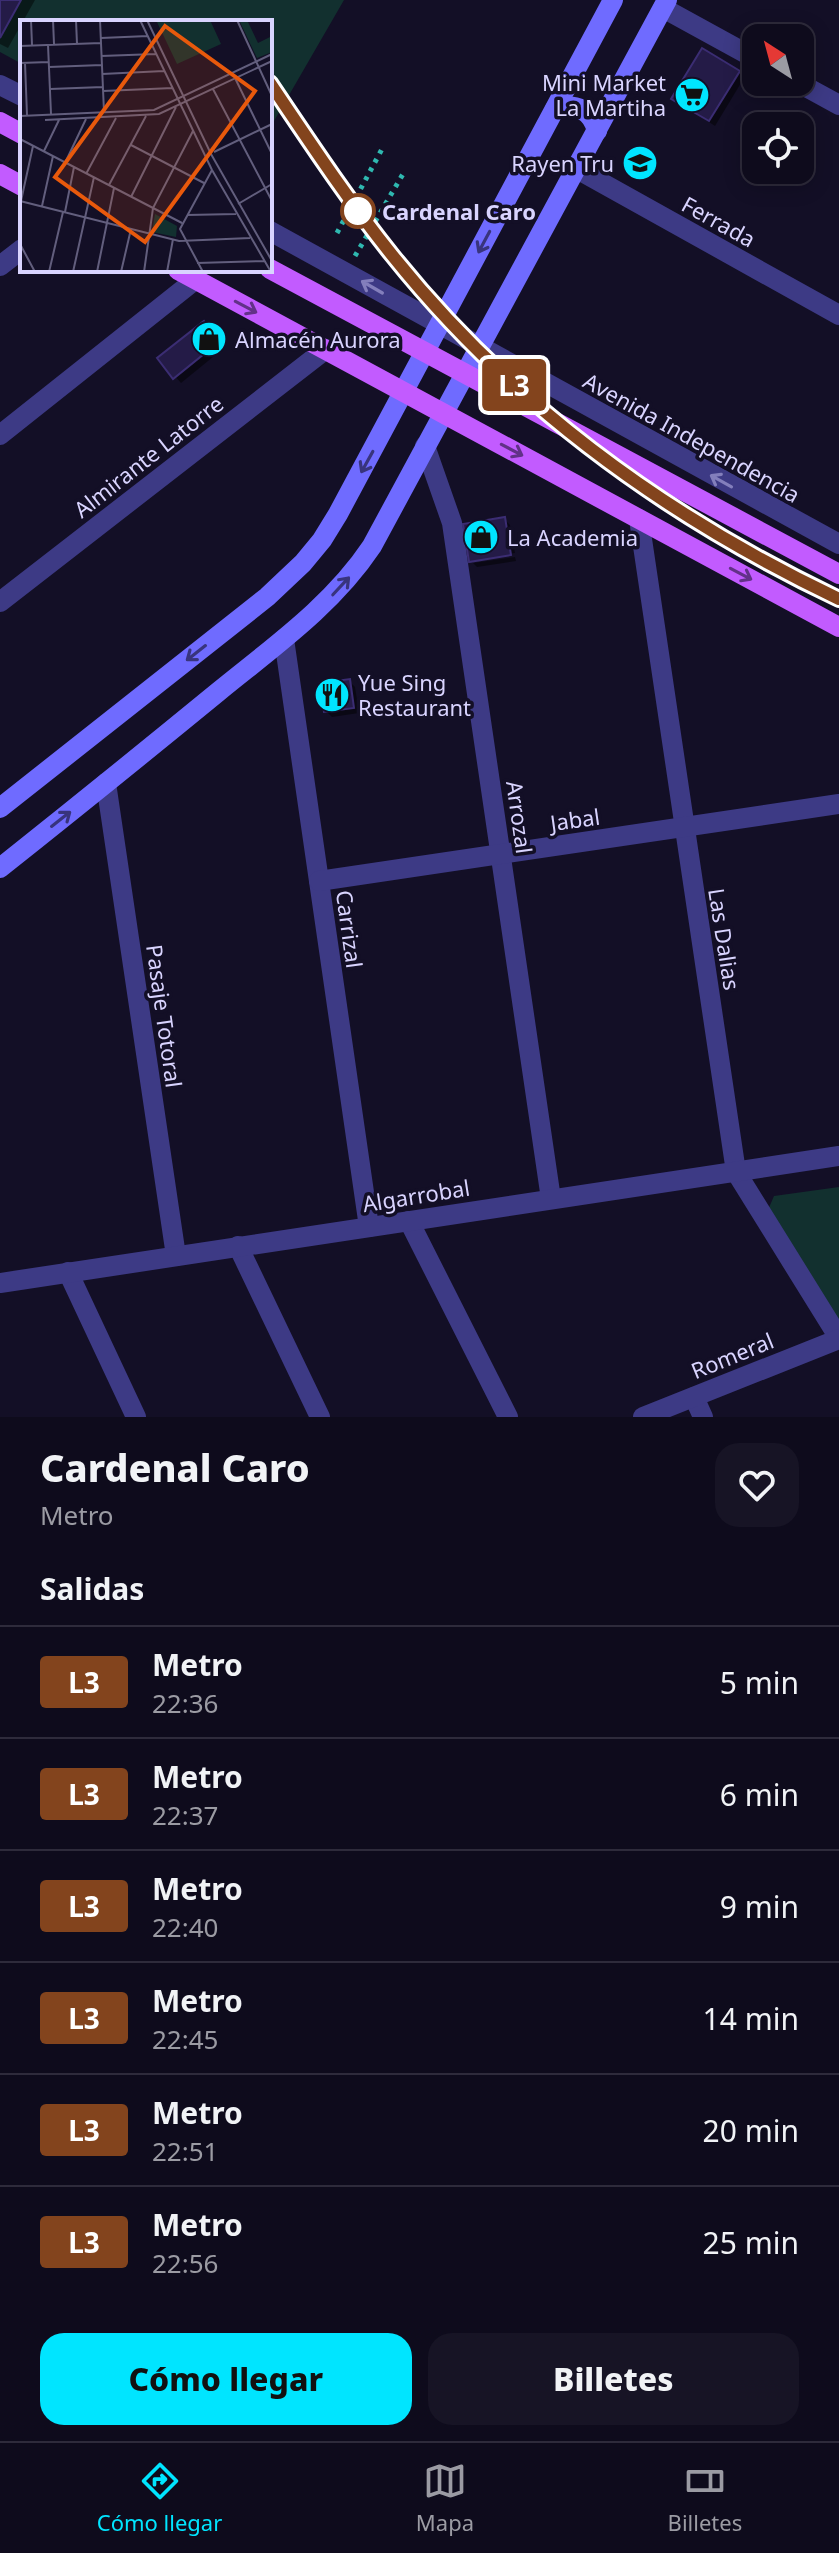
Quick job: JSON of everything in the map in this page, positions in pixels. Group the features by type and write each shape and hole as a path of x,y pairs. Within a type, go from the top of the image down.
{"main road":[{"path":"3,799 267,597 322,540 404,393 613,0"},
{"path":"0,868 284,639 357,569 665,4"},
{"path":"555,109 563,106 580,108 592,118 597,131"},
{"path":"0,122 20,133"},
{"path":"0,174 20,185"},
{"path":"272,270 839,574"},
{"path":"186,275 839,627"}],"street":[{"path":"665,4 742,51"},
{"path":"0,85 20,95"},
{"path":"814,91 839,105"},
{"name":"Ferrada","path":"577,169 839,315"},
{"name":"Avenida Independencia","path":"272,232 839,544"},
{"path":"0,266 20,251"},
{"path":"0,435 186,275"},
{"name":"Almirante Latorre","path":"0,602 326,349"},
{"name":"Arrozal","path":"425,446 452,523 551,1199"},
{"name":"Las Dalias","path":"639,519 736,1172 839,1338"},
{"name":"Carrizal","path":"284,639 369,1227"},
{"name":"Pasaje Totoral","path":"106,783 176,1256"},
{"name":"Jabal","path":"319,881 839,804"},
{"name":"Algarrobal","path":"0,1283 839,1156"},
{"path":"409,1221 508,1417"},
{"path":"238,1246 320,1417"},
{"path":"68,1272 136,1417"},
{"name":"Romeral","path":"643,1417 839,1338"},
{"path":"694,1397 703,1417"}],"path":[{"path":"337,233 382,149"},
{"path":"346,272 403,174"},
{"path":"345,217 369,231"}],"green space":[{"path":"0,0 344,0 272,125 272,20 20,20 20,63 0,52"},
{"path":"839,1187 839,1325 768,1210 774,1196"}],"building":[{"path":"0,0 21,0 0,38"},
{"path":"702,48 740,71 709,121 671,99"},
{"path":"204,321 220,341 173,379 157,358"},
{"path":"505,517 511,555 469,562 463,524"},
{"path":"350,679 354,708 324,712 320,683"}],"metro line":[{"name":"L3","path":"272,86 358,211 394,257 452,324 515,386 582,443 653,495 753,556 839,599"}],"place":[{"name":"Mini Market La Martiha","path":"692,95"},
{"name":"Rayen Tru","path":"640,163"},
{"name":"Cardenal Caro","path":"358,211"},
{"name":"Almacén Aurora","path":"209,339"},
{"name":"La Academia","path":"481,537"},
{"name":"Yue Sing Restaurant","path":"332,695"}]}
